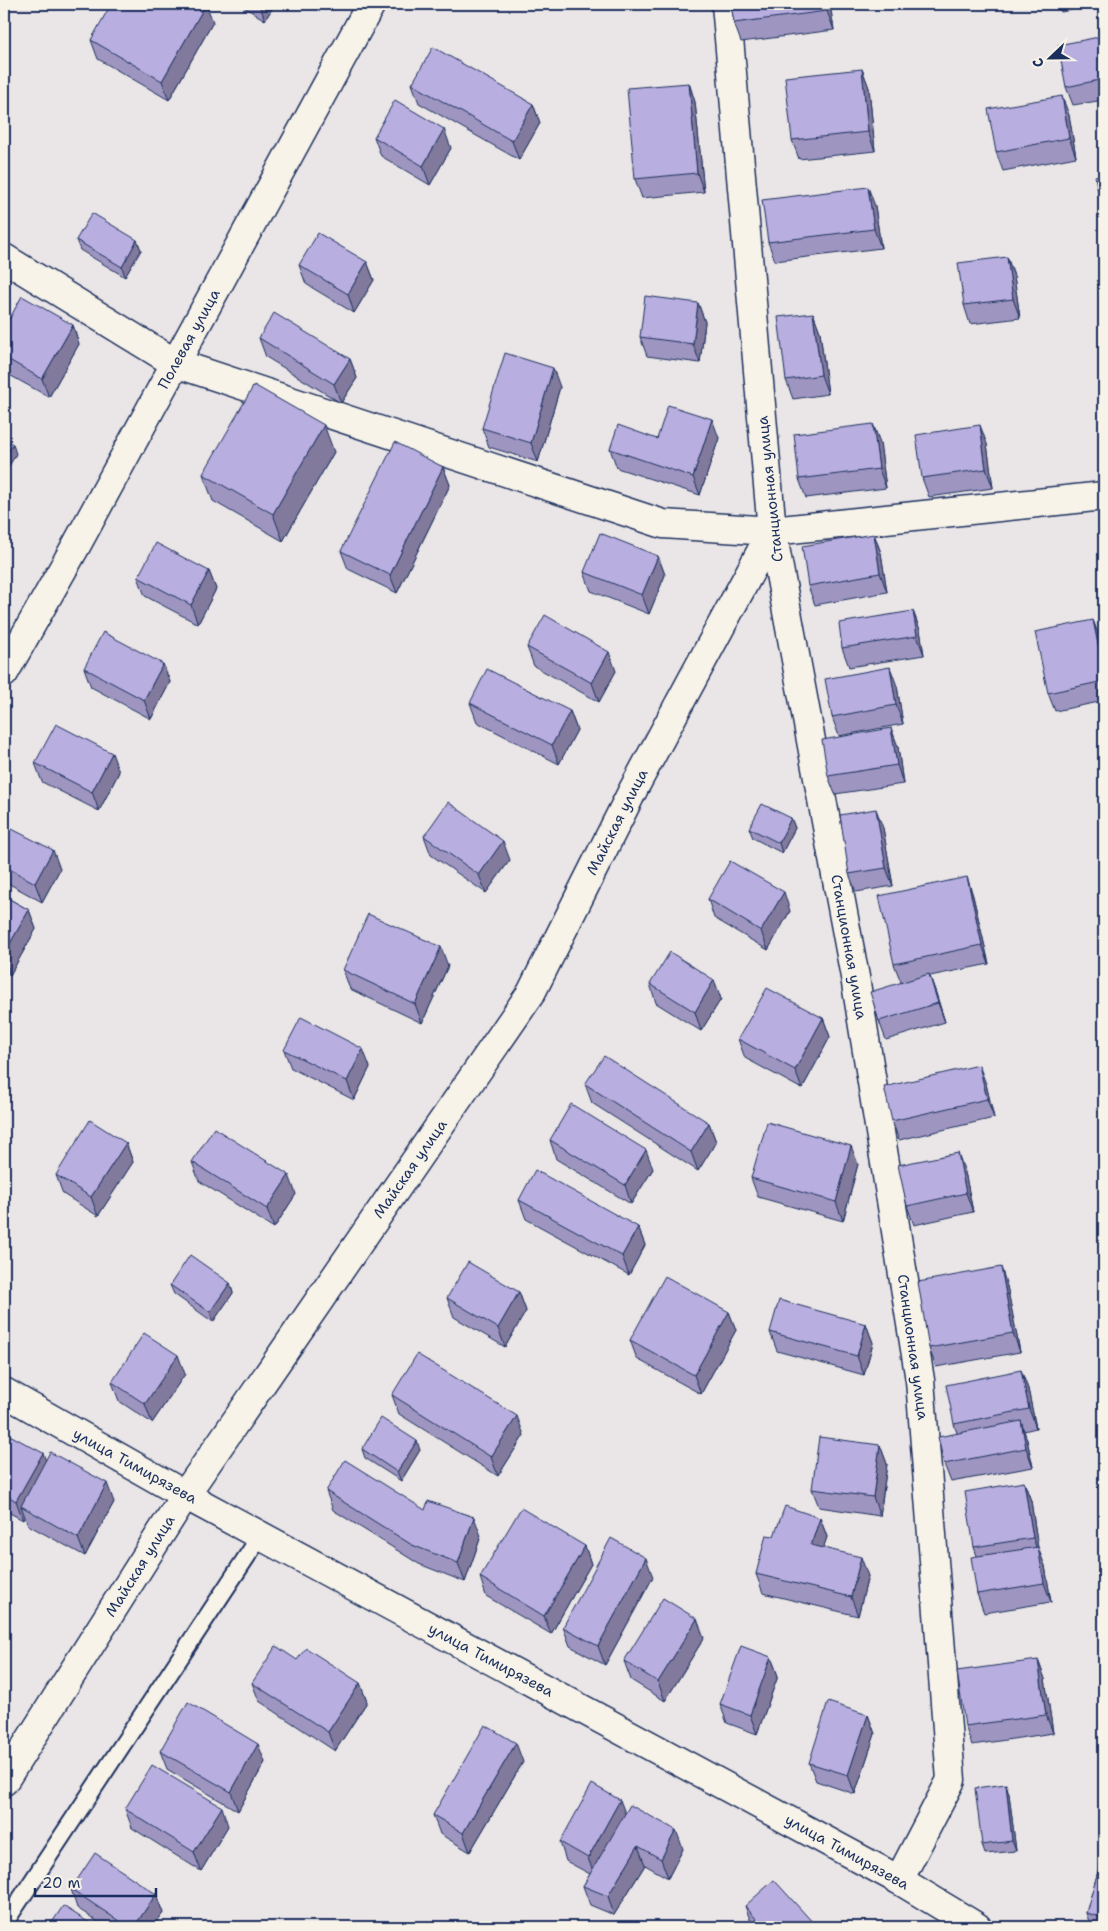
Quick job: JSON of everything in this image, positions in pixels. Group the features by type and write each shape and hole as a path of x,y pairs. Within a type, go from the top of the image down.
{"street":[{"name":"Полевая улица","path":"4,673 77,544 371,4"},
{"name":"Станционная улица","path":"726,4 772,531 855,977 920,1380 951,1780 899,1880"},
{"path":"4,258 175,363 663,524 772,531 1104,496"},
{"name":"Майская улица","path":"4,1781 185,1495 532,993 634,788 772,531"},
{"name":"улица Тимирязева","path":"4,1392 185,1495 899,1880 978,1927"}],"lane":[{"path":"4,1924 261,1536"}],"building":[{"path":"111,4 206,4 162,81 91,40"},
{"path":"731,4 826,4 827,11 734,23"},
{"path":"1104,36 1104,79 1066,87 1058,45"},
{"path":"433,47 533,104 512,141 412,84"},
{"path":"862,69 868,132 792,140 785,77"},
{"path":"689,83 697,173 635,179 627,88"},
{"path":"1062,96 1069,138 996,152 988,109"},
{"path":"395,100 444,129 423,166 374,137"},
{"path":"1104,174 1104,225 1095,176"},
{"path":"868,187 874,229 768,242 762,200"},
{"path":"92,213 137,240 122,267 76,240"},
{"path":"318,233 367,262 348,294 299,265"},
{"path":"1007,257 1013,299 964,305 958,263"},
{"path":"22,296 73,325 42,379 4,357 4,329"},
{"path":"645,296 698,303 693,344 640,337"},
{"path":"274,313 350,359 334,384 259,338"},
{"path":"813,313 821,375 786,380 778,317"},
{"path":"505,353 553,368 531,443 482,428"},
{"path":"254,385 324,425 273,514 203,474"},
{"path":"668,405 712,419 693,477 610,449 618,425 657,439"},
{"path":"873,424 879,469 799,479 794,434"},
{"path":"980,425 986,469 922,478 916,435"},
{"path":"4,439 13,444 4,459"},
{"path":"395,442 443,467 390,575 341,551"},
{"path":"600,533 658,556 642,595 584,572"},
{"path":"874,534 880,573 808,586 802,546"},
{"path":"156,543 209,571 191,605 138,577"},
{"path":"913,611 917,636 842,648 839,623"},
{"path":"545,615 609,652 592,683 527,647"},
{"path":"1093,620 1104,681 1048,693 1035,632"},
{"path":"103,632 163,664 144,700 84,668"},
{"path":"890,667 896,705 832,717 825,679"},
{"path":"487,669 570,711 552,745 470,703"},
{"path":"56,724 112,753 92,792 35,763"},
{"path":"891,728 897,765 828,776 822,740"},
{"path":"448,802 503,841 479,875 424,836"},
{"path":"762,804 791,818 779,843 749,828"},
{"path":"876,809 886,868 849,874 840,815"},
{"path":"6,826 53,850 35,883 4,866 4,830"},
{"path":"730,861 784,892 761,931 708,899"},
{"path":"967,877 982,945 894,964 879,896"},
{"path":"4,896 29,910 4,954"},
{"path":"368,914 441,947 415,1004 343,970"},
{"path":"670,952 714,980 695,1012 650,984"},
{"path":"929,974 938,1003 879,1021 870,992"},
{"path":"767,988 823,1018 795,1070 738,1039"},
{"path":"301,1017 363,1049 347,1081 284,1050"},
{"path":"604,1056 709,1123 691,1152 585,1084"},
{"path":"979,1065 987,1099 892,1121 884,1087"},
{"path":"571,1104 646,1150 625,1185 550,1140"},
{"path":"90,1120 126,1143 91,1197 56,1175"},
{"path":"767,1122 851,1146 836,1202 751,1178"},
{"path":"214,1128 289,1175 267,1209 192,1162"},
{"path":"958,1153 966,1193 907,1206 898,1165"},
{"path":"535,1170 638,1227 622,1256 519,1200"},
{"path":"190,1255 230,1283 210,1312 170,1285"},
{"path":"468,1262 519,1292 498,1328 447,1298"},
{"path":"1001,1267 1013,1333 929,1348 918,1282"},
{"path":"665,1276 729,1312 694,1375 630,1340"},
{"path":"779,1300 866,1324 857,1356 770,1332"},
{"path":"144,1333 178,1355 145,1404 112,1382"},
{"path":"417,1354 517,1416 491,1457 392,1395"},
{"path":"1021,1370 1029,1409 954,1424 946,1385"},
{"path":"381,1418 417,1441 397,1472 362,1449"},
{"path":"1021,1421 1026,1448 944,1464 938,1437"},
{"path":"4,1432 43,1453 16,1501 4,1494"},
{"path":"819,1437 880,1445 873,1497 812,1489"},
{"path":"50,1452 107,1483 78,1538 21,1506"},
{"path":"345,1460 425,1510 428,1501 474,1517 458,1563 412,1545 326,1491"},
{"path":"1024,1482 1033,1538 974,1547 965,1492"},
{"path":"785,1506 820,1518 811,1545 861,1557 851,1597 756,1574 766,1535 774,1536"},
{"path":"521,1508 585,1546 544,1616 480,1577"},
{"path":"611,1538 646,1558 598,1646 563,1627"},
{"path":"1038,1547 1044,1583 977,1594 971,1557"},
{"path":"663,1598 697,1619 658,1682 624,1661"},
{"path":"276,1646 297,1660 306,1648 360,1683 328,1732 252,1683"},
{"path":"741,1646 771,1657 750,1715 720,1704"},
{"path":"1038,1660 1046,1715 965,1726 957,1671"},
{"path":"188,1702 258,1744 231,1792 160,1751"},
{"path":"828,1702 868,1715 848,1775 809,1763"},
{"path":"485,1725 516,1743 463,1833 433,1815"},
{"path":"152,1765 222,1807 194,1852 125,1809"},
{"path":"592,1784 620,1800 588,1858 560,1842"},
{"path":"1006,1784 1012,1841 982,1845 975,1788"},
{"path":"630,1805 676,1830 661,1859 638,1846 608,1896 583,1886"},
{"path":"1104,1851 1104,1918 1086,1913"},
{"path":"95,1853 156,1894 134,1927 128,1927 71,1889"},
{"path":"774,1880 815,1927 763,1927 745,1906"},
{"path":"63,1906 88,1922 84,1927 49,1927"}]}
